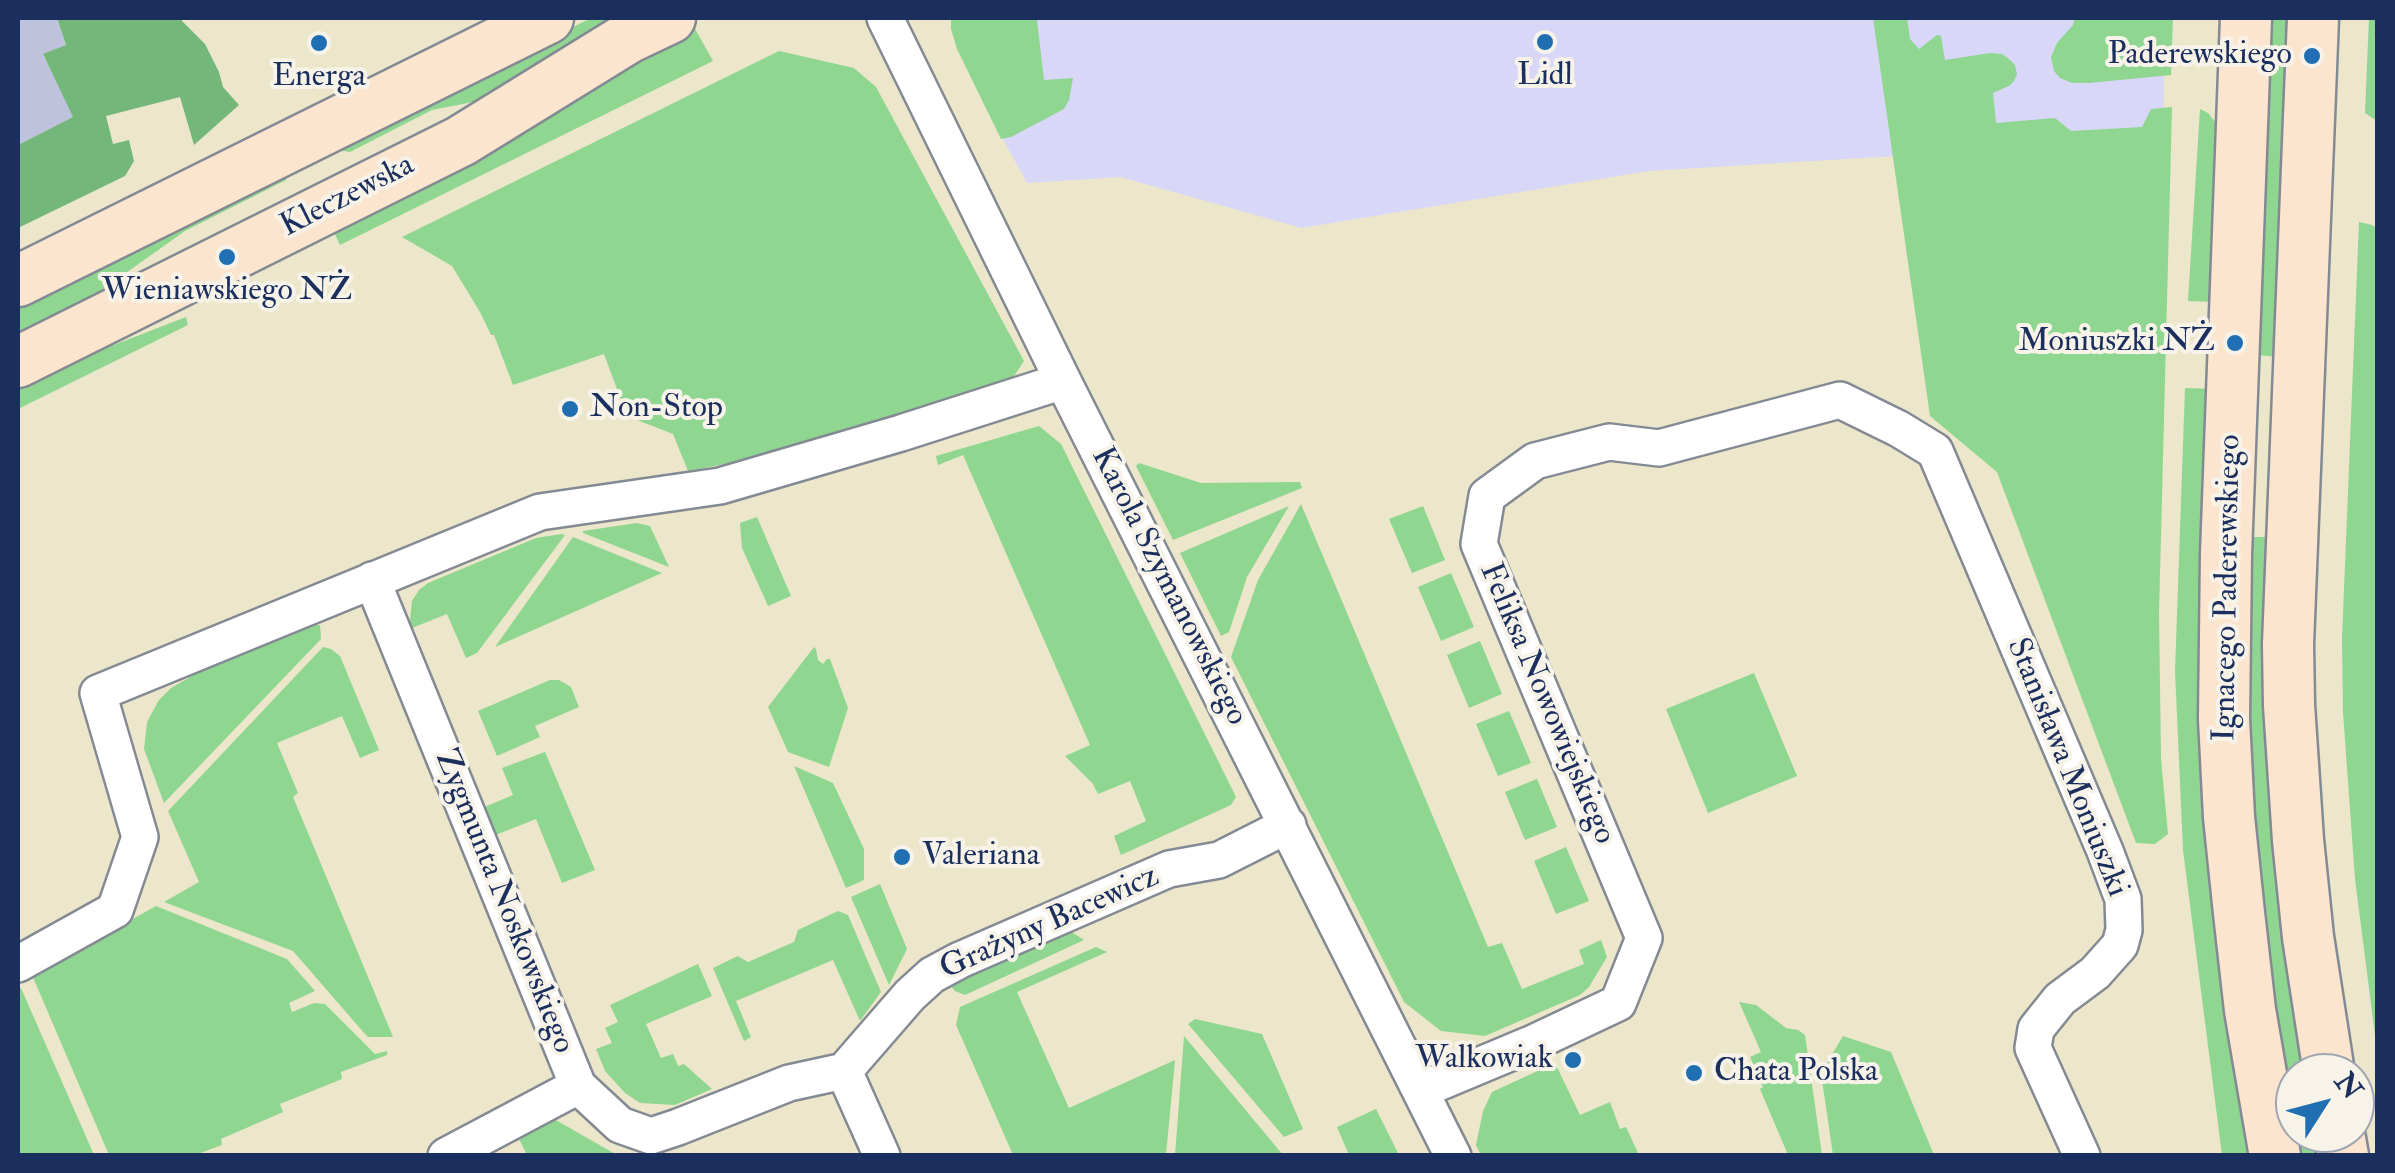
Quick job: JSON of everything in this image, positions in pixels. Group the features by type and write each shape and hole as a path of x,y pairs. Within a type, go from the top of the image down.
{"main road":[{"path":"18,281 548,18"},
{"name":"Kleczewska","path":"18,362 461,140 616,46 670,18"},
{"name":"Ignacego Paderewskiego","path":"2246,18 2226,554 2224,719 2238,912 2275,1156"},
{"name":"Ignacego Paderewskiego","path":"2313,18 2288,644 2298,840 2325,1053"}],"street":[{"name":"Karola Szymanowskiego","path":"885,18 1063,381 1454,1156"},
{"path":"18,964 114,910 140,838 98,692 540,512 720,486 1063,381"},
{"name":"Feliksa Nowowiejskiego","path":"1421,1090 1618,1003 1644,938 1479,544 1487,496 1535,461 1609,442 1659,448 1840,400 1898,429"},
{"name":"Stanisława Moniuszki","path":"1898,429 1934,451 2123,900 2120,945 2095,973 2060,998 2036,1029 2033,1048 2082,1156"},
{"name":"Zygmunta Noskowskiego","path":"372,580 578,1086 446,1156"},
{"name":"Grażyny Bacewicz","path":"844,1072 932,975 1152,876 1218,860 1288,826"},
{"path":"578,1086 620,1125 651,1136 789,1082 844,1072 882,1156"}],"shaded area":[{"path":"18,18 57,18 66,45 43,55 74,117 18,145"},
{"path":"988,18 2165,18 2163,140 1648,171 1302,228 1120,177 1027,183 994,123"}],"green space":[{"path":"57,18 181,18 205,44 223,87 239,105 194,145 180,97 106,116 113,144 129,140 134,161 125,176 18,228 18,145 73,117 43,54 66,45"},
{"path":"591,18 624,18 483,100 432,110 350,152 339,150 340,143"},
{"path":"951,18 1065,18 1037,20 1044,80 1073,78 1064,109 1001,139 957,49"},
{"path":"1873,18 1907,18 1910,39 1919,49 1941,36 1945,60 1990,53 2008,58 2017,74 2009,86 1993,93 1996,123 2055,118 2071,131 2142,127 2151,109 2172,107 2159,613 2161,759 2168,834 2155,844 2136,843 1997,472 1930,416"},
{"path":"2075,18 2173,18 2171,75 2089,83 2060,78 2051,57"},
{"path":"2268,18 2293,18 2283,357 2255,355"},
{"path":"2369,18 2377,18 2377,121 2365,113"},
{"path":"694,27 713,61 340,245 333,230"},
{"path":"779,51 854,68 876,87 1024,361 1012,379 751,459 688,471 673,434 627,416 604,354 513,385 494,335 452,266 402,237"},
{"path":"2200,109 2219,127 2216,302 2188,301"},
{"path":"280,173 286,180 185,231 92,297 18,333 18,304"},
{"path":"2359,222 2378,229 2377,1051 2355,879 2343,712 2342,638"},
{"path":"186,317 188,325 18,409 18,386"},
{"path":"2185,388 2213,389 2254,1155 2222,1155 2183,850 2175,671"},
{"path":"1039,426 1061,444 1236,797 1231,805 1121,855 1114,836 1146,821 1130,781 1098,794 1065,756 1090,745 963,455 938,465 936,456"},
{"path":"1139,463 1201,483 1300,482 1302,488 1173,540 1136,466"},
{"path":"1301,504 1488,947 1502,943 1522,989 1584,964 1579,950 1601,940 1607,957 1580,995 1485,1036 1441,1031 1404,1002 1231,657 1258,580"},
{"path":"1289,506 1247,577 1229,632 1221,636 1180,553"},
{"path":"1423,506 1445,560 1412,573 1389,519"},
{"path":"757,517 791,596 768,606 742,548 740,523"},
{"path":"637,523 650,526 669,567 583,533 583,531"},
{"path":"565,535 477,653 466,658 447,614 412,628 412,601 428,583 536,538"},
{"path":"573,537 662,573 495,647"},
{"path":"2242,537 2274,537 2308,1053 2277,1053 2252,821"},
{"path":"1451,573 1474,627 1441,641 1418,587"},
{"path":"320,625 321,639 164,803 144,749 147,722 159,700 171,688 204,669"},
{"path":"1480,641 1502,694 1469,708 1447,655"},
{"path":"323,647 340,656 379,750 360,758 342,716 277,743 298,793 293,797 393,1037 368,1037 293,951 164,902 199,882 168,811"},
{"path":"814,647 823,664 830,659 848,708 829,767 788,752 768,707"},
{"path":"1754,673 1797,776 1708,813 1666,709"},
{"path":"550,680 571,687 579,707 535,726 540,737 497,756 478,711"},
{"path":"1509,711 1531,763 1498,776 1476,724"},
{"path":"545,752 595,870 562,883 536,819 493,836 482,808 513,795 502,768"},
{"path":"794,766 833,783 864,849 864,880 846,888"},
{"path":"1537,779 1557,827 1525,840 1505,792"},
{"path":"1566,847 1589,901 1556,914 1534,861"},
{"path":"880,884 907,949 889,985 851,897"},
{"path":"156,906 287,959 315,991 289,1003 292,1012 314,1003 325,1004 375,1054 387,1051 387,1055 341,1072 342,1079 280,1104 283,1112 195,1155 109,1155 32,975"},
{"path":"838,911 848,915 881,992 860,1021 833,960 736,1001 751,1037 744,1041 713,968 738,956 748,962 794,942 798,930"},
{"path":"1064,927 1084,940 965,995 947,982"},
{"path":"1096,947 1107,952 1017,992 1069,1108 1175,1060 1166,1155 1013,1155 956,1025 960,1007"},
{"path":"698,964 712,996 646,1024 661,1058 673,1054 678,1066 684,1064 712,1089 675,1105 640,1103 605,1071 596,1049 612,1043 605,1028 618,1022 610,1005"},
{"path":"21,988 94,1155 18,1155"},
{"path":"1739,1002 1756,1005 1786,1028 1805,1035 1822,1155 1788,1155 1760,1089 1763,1087 1750,1057 1761,1052"},
{"path":"1195,1019 1262,1034 1303,1129 1284,1137 1188,1024"},
{"path":"1184,1036 1283,1155 1175,1155"},
{"path":"1843,1036 1891,1052 1934,1155 1833,1155 1821,1073"},
{"path":"1555,1063 1580,1115 1610,1102 1620,1129 1626,1127 1639,1155 1481,1155 1476,1145 1483,1111 1492,1092"},
{"path":"1376,1109 1399,1155 1349,1155 1337,1127"},
{"path":"554,1119 617,1155 527,1155 518,1137"}],"place":[{"name":"Lidl","path":"1545,42"},
{"name":"Energa","path":"319,43"},
{"name":"Paderewskiego","path":"2312,56"},
{"name":"Wieniawskiego NŻ","path":"227,257"},
{"name":"Moniuszki NŻ","path":"2235,343"},
{"name":"Non-Stop","path":"570,409"},
{"name":"Valeriana","path":"902,857"},
{"name":"Walkowiak","path":"1573,1060"},
{"name":"Chata Polska","path":"1694,1073"}]}
